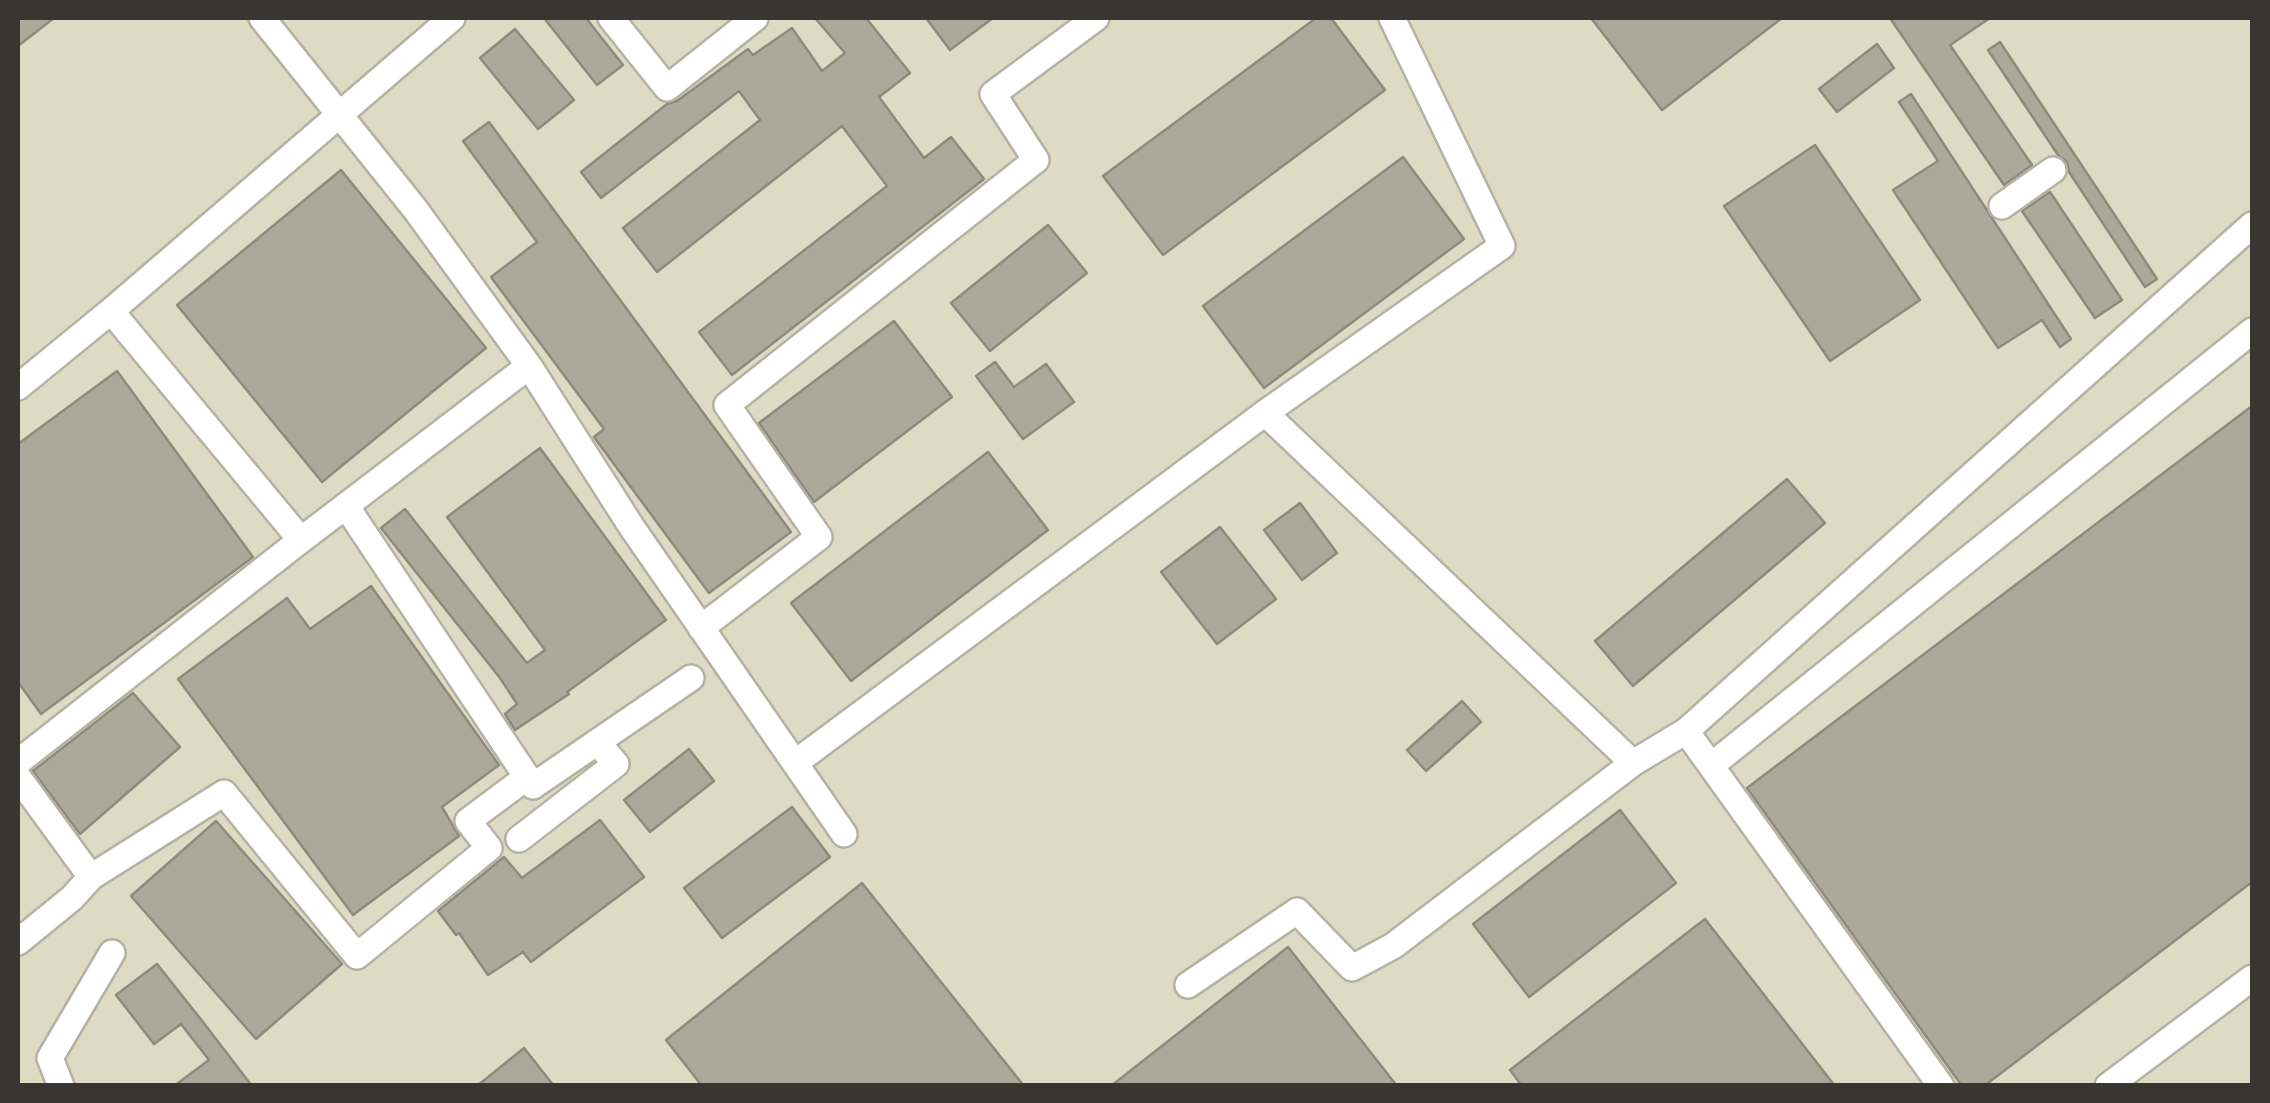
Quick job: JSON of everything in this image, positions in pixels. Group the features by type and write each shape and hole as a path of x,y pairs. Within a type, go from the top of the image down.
{"lane":[{"path":"262,18 416,209 529,366 631,526 844,834"},
{"path":"18,388 452,18"},
{"path":"611,18 667,88 756,18"},
{"path":"701,628 818,537 727,405 1036,160 993,94 1096,18"},
{"path":"795,763 1266,413 1502,246 1392,18"},
{"path":"2002,206 2053,170"},
{"path":"1188,985 1297,911 1352,968 1392,946 1633,763 1686,730 2252,225"},
{"path":"111,312 301,540"},
{"path":"1712,765 2252,331"},
{"path":"18,762 529,366"},
{"path":"1266,413 1633,763"},
{"path":"346,506 532,786 692,678"},
{"path":"1686,730 1941,1086"},
{"path":"519,839 616,764 597,742"},
{"path":"18,942 72,898 91,877 224,793 357,956 489,848 468,821 527,777"},
{"path":"18,778 91,877"},
{"path":"61,1086 50,1058 112,954"},
{"path":"2108,1086 2252,978"}],"shaded area":[{"path":"18,18 2252,18 2252,1085 18,1085"}],"building":[{"path":"18,18 54,18 18,46"},
{"path":"544,18 586,18 623,65 597,85"},
{"path":"815,18 866,18 910,73 879,97 924,158 951,137 984,179 732,375 699,332 887,186 842,126 657,272 623,228 760,120 739,91 601,198 581,172 667,104 677,101 748,49 753,55 792,28 822,71 845,53"},
{"path":"926,18 993,18 950,50"},
{"path":"1316,18 1331,18 1385,90 1163,255 1103,176"},
{"path":"1591,18 1782,18 1662,110"},
{"path":"1890,18 1990,18 1950,45 2032,165 2004,185"},
{"path":"515,29 574,100 538,129 480,58"},
{"path":"2000,42 2157,279 2145,287 2069,172 2067,162 2058,155 1988,50"},
{"path":"1877,44 1894,68 1837,112 1819,89"},
{"path":"1911,94 2071,339 2060,347 2042,320 1998,348 1893,190 1938,161 1899,102"},
{"path":"489,122 791,532 709,593 594,437 604,429 491,277 537,242 463,141"},
{"path":"1815,145 1920,300 1830,361 1724,206"},
{"path":"1403,157 1464,239 1264,388 1203,306"},
{"path":"341,170 486,348 322,482 177,305"},
{"path":"2050,192 2122,300 2095,318 2022,211"},
{"path":"1048,225 1087,273 990,351 951,303"},
{"path":"894,321 952,397 814,502 759,423"},
{"path":"995,362 1014,387 1046,364 1074,402 1023,439 976,376"},
{"path":"117,371 253,557 41,714 18,682 18,444"},
{"path":"2252,406 2252,882 1984,1086 1962,1086 1747,788"},
{"path":"540,448 666,620 515,730 505,714 517,704 500,678 381,528 405,509 527,663 545,650 447,517"},
{"path":"988,452 1048,530 851,681 791,603"},
{"path":"1787,479 1825,523 1633,686 1595,641"},
{"path":"1300,503 1337,553 1302,580 1264,530"},
{"path":"1220,527 1276,599 1217,644 1161,572"},
{"path":"371,586 499,765 442,807 459,836 353,915 178,679 287,598 310,629"},
{"path":"133,693 180,747 80,834 33,771"},
{"path":"1462,701 1481,722 1426,771 1407,750"},
{"path":"689,749 714,781 650,832 624,800"},
{"path":"792,807 830,857 722,938 684,888"},
{"path":"1620,810 1676,883 1529,997 1473,924"},
{"path":"600,820 644,877 531,962 523,952 488,975 459,933 456,935 438,911 504,857 522,878"},
{"path":"216,821 342,964 256,1039 131,896"},
{"path":"862,883 1024,1086 702,1086 666,1040"},
{"path":"1705,919 1835,1086 1522,1086 1510,1070"},
{"path":"1288,947 1397,1086 1111,1086"},
{"path":"157,964 252,1086 174,1086 209,1060 181,1024 154,1044 116,995"},
{"path":"524,1048 554,1086 477,1086"}]}
